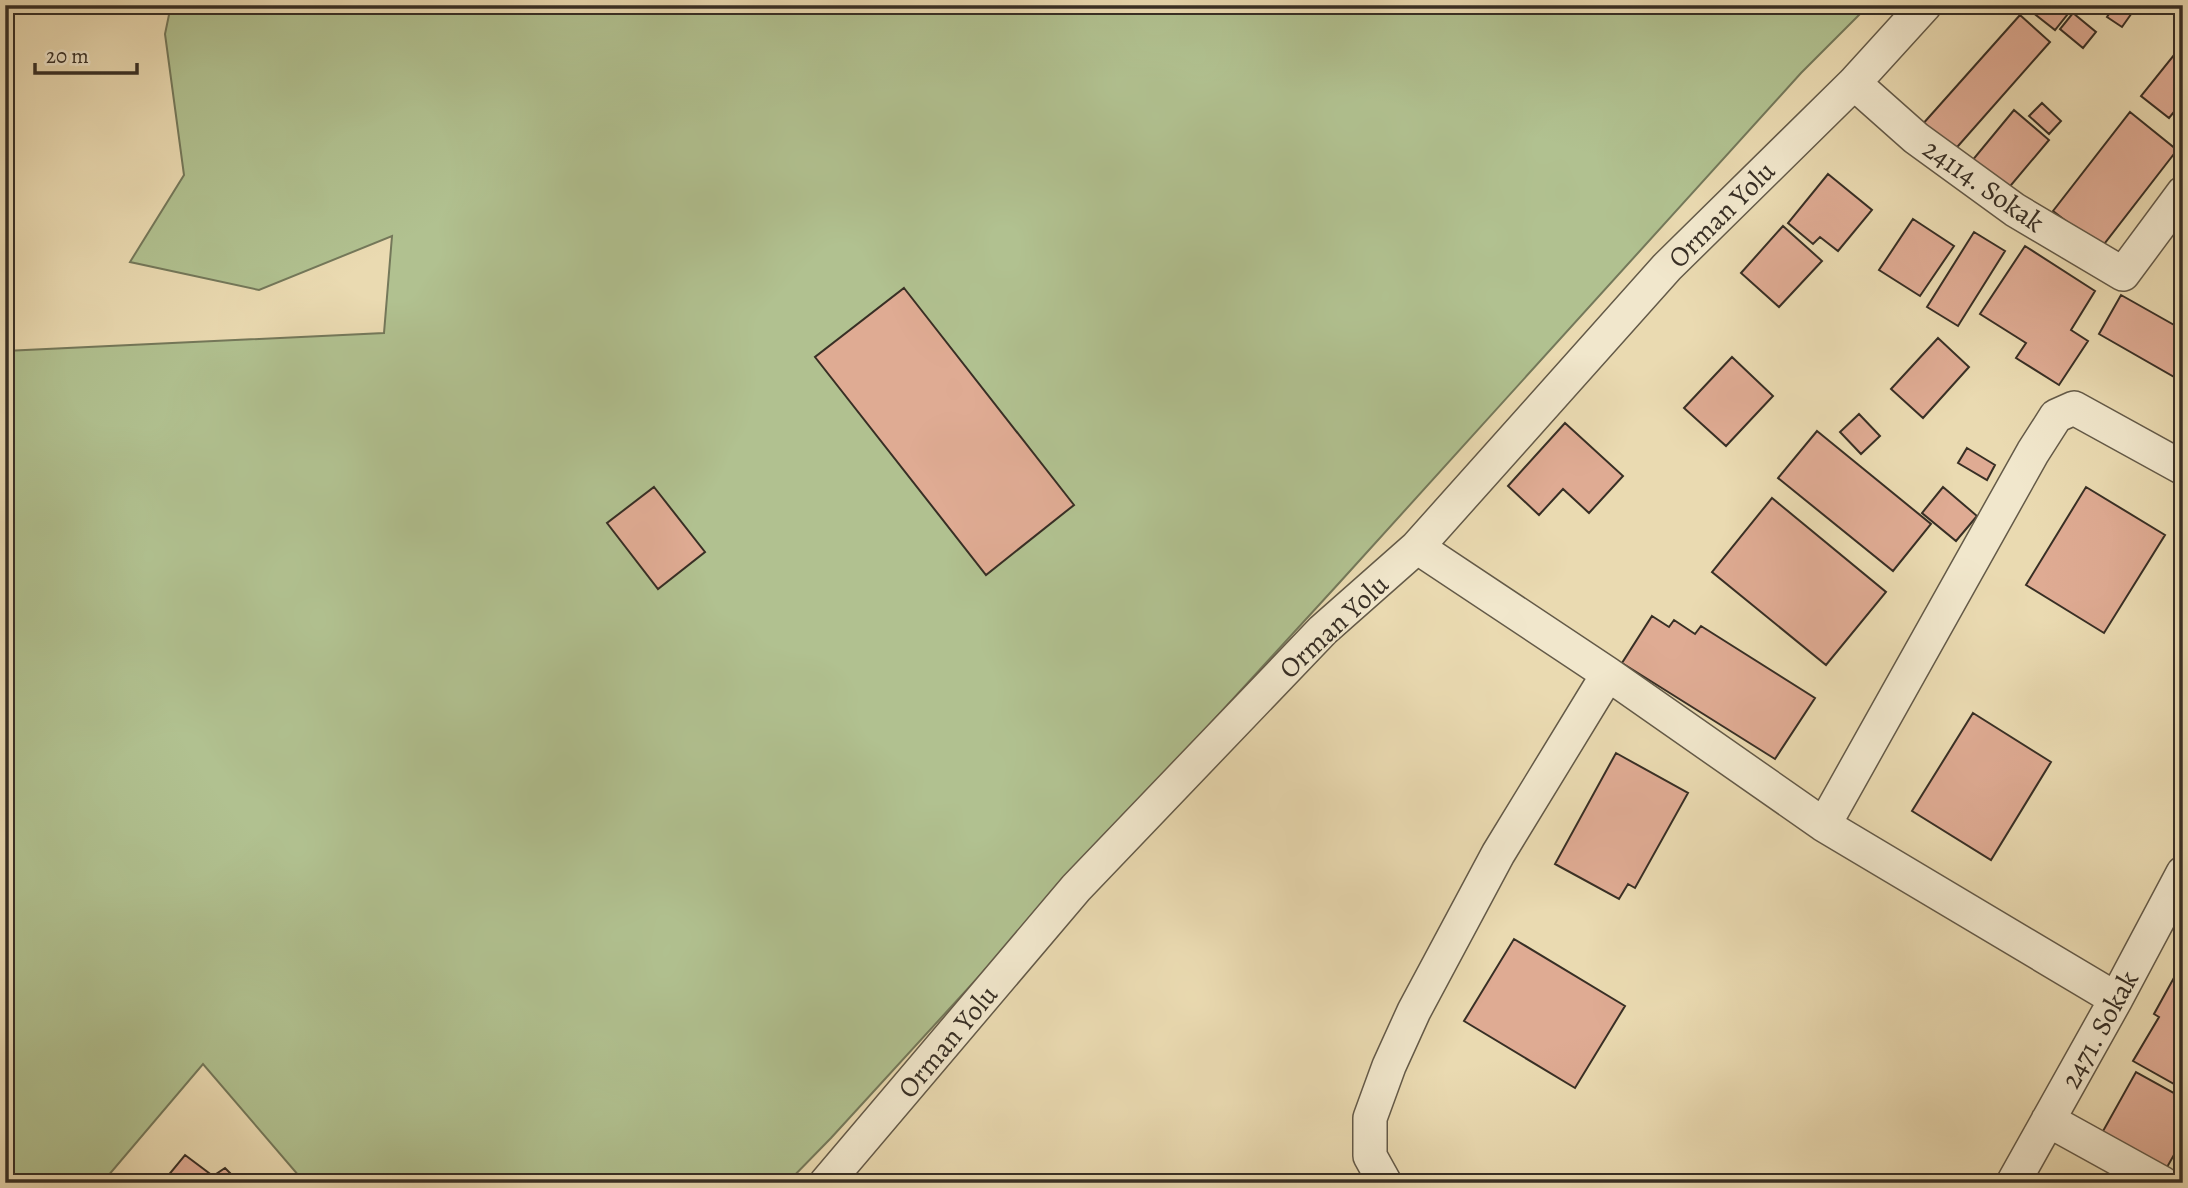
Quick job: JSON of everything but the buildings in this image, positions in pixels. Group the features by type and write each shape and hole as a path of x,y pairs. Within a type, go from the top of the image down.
{"street":[{"name":"Orman Yolu","path":"826,1183 1076,888 1323,630 1417,547 1667,267 1854,83 1925,5"},
{"name":"24114. Sokak","path":"1854,83 1916,138 2015,210 2123,274 2183,194"},
{"path":"1824,825 2033,452 2056,416 2074,408 2183,468"},
{"path":"1417,547 1608,674 1824,825 2116,999"},
{"path":"1385,1183 1370,1156 1370,1118 1389,1066 1414,1011 1498,854 1608,674"},
{"name":"2471. Sokak","path":"2013,1183 2183,873"},
{"path":"2048,1120 2162,1183"}],"green space":[{"path":"171,5 1869,5 1801,73 1340,582 787,1183 305,1183 203,1064 102,1183 5,1183 5,351 384,333 392,236 259,290 130,262 184,175 165,34"}]}
